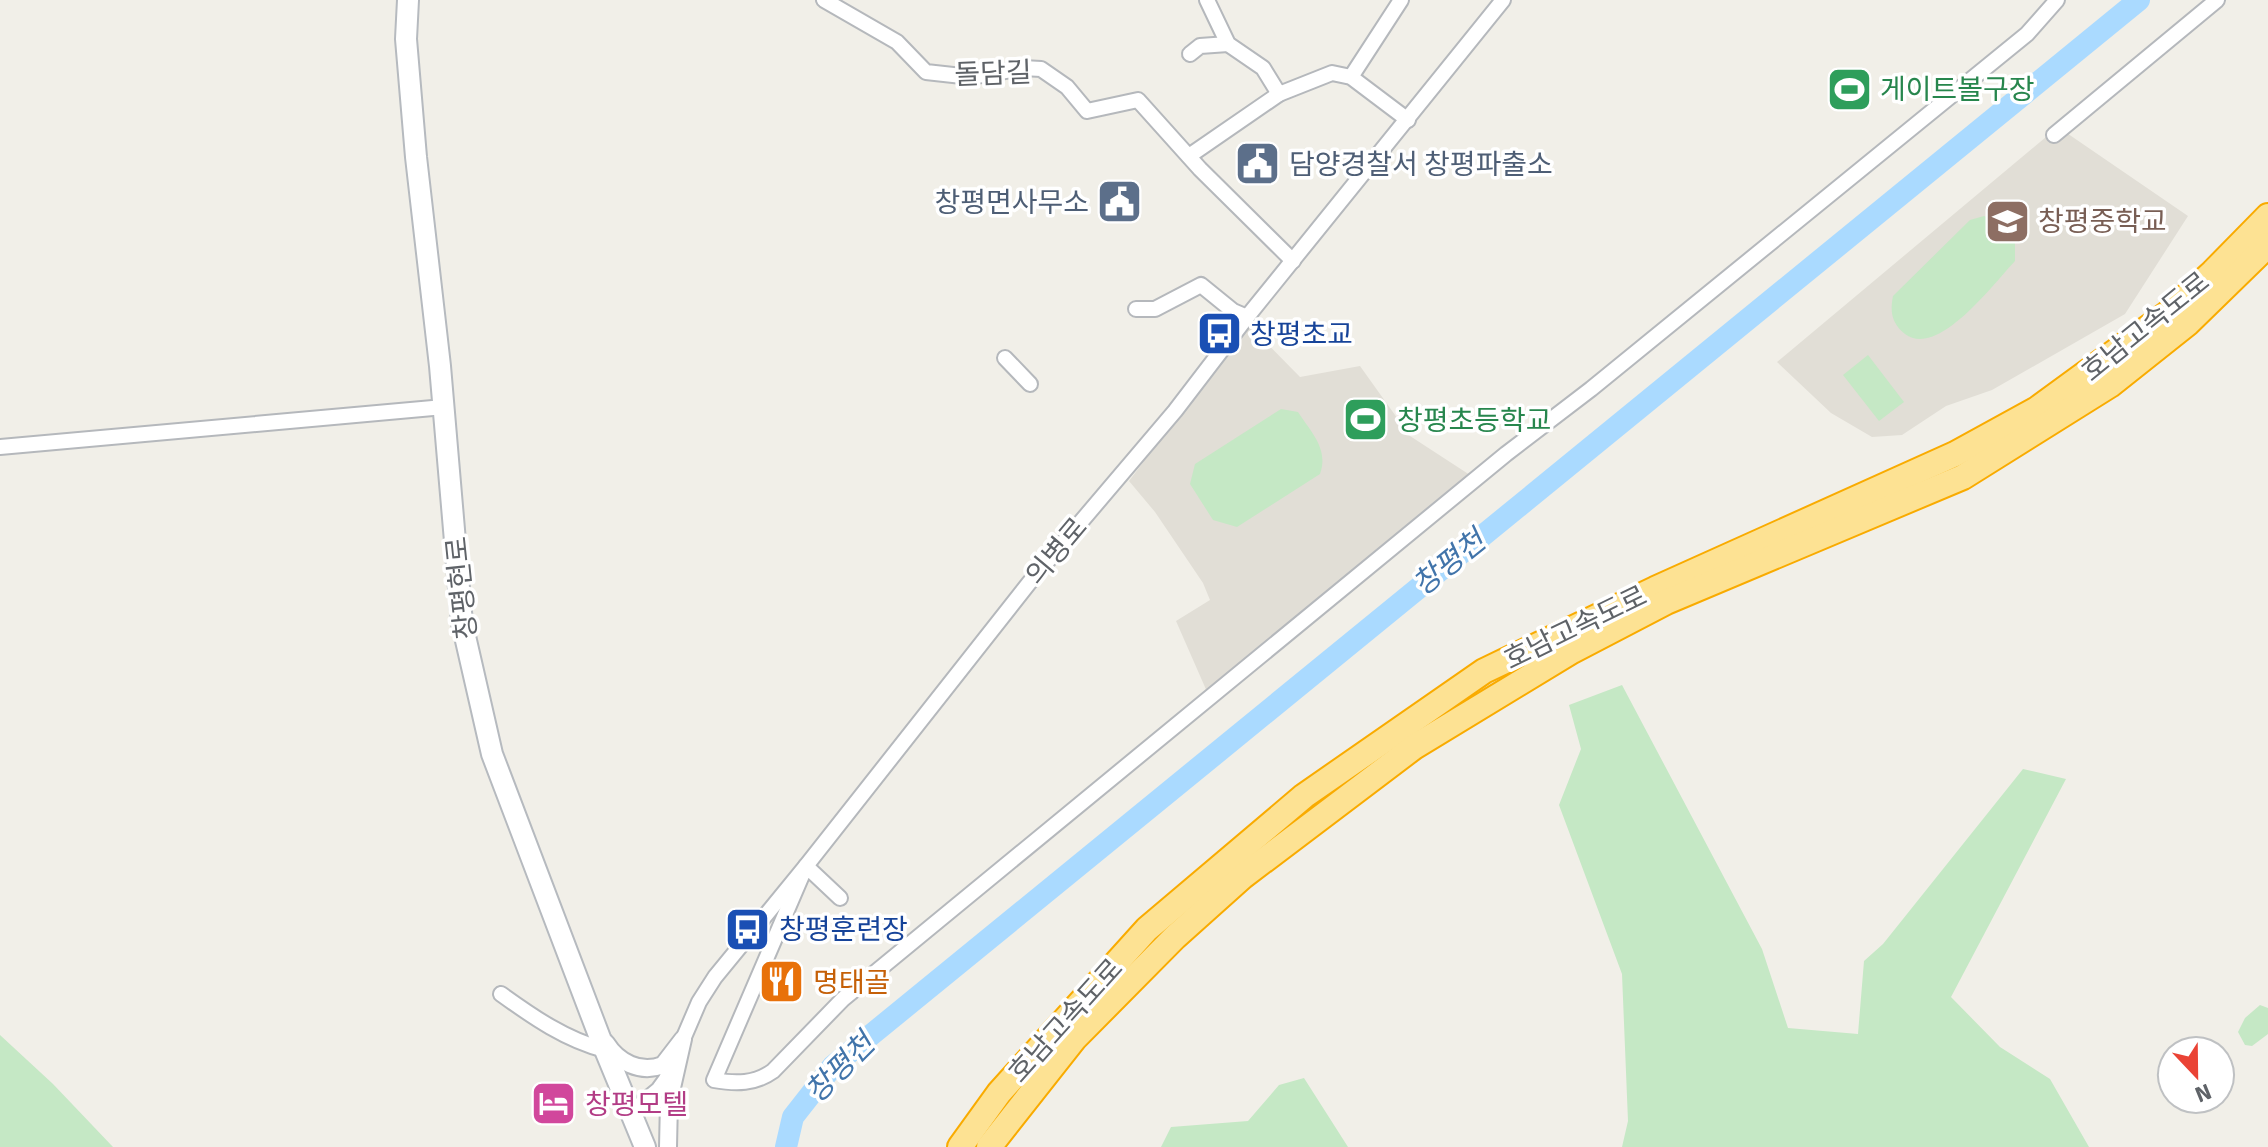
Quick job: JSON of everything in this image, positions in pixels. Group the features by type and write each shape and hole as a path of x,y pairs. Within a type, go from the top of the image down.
{"highway":[{"name":"호남고속도로","path":"960,1147 999,1093 1147,929 1304,796 1484,671 1655,589 1955,454 2037,409 2167,314 2268,216"},
{"name":"호남고속도로","path":"989,1147 1074,1039 1175,937 1242,877 1414,747 1572,651 1666,602 1963,477 2110,385 2188,323 2268,245"}],"main road":[{"name":"창평현로","path":"408,0 406,39 416,157 444,407 462,623 492,754 596,1028 645,1147"}],"street":[{"name":"돌담길","path":"824,0 897,42 926,72 971,77 1023,68 1041,69 1067,87 1087,111 1138,100 1293,261"},
{"path":"1207,0 1228,44 1263,68 1279,94"},
{"path":"1351,77 1401,0"},
{"name":"의병로","path":"630,1113 658,1090 670,1070 699,1002 715,977 1029,583 1175,411 1503,0"},
{"path":"840,898 806,866 714,1080 730,1083 760,1080 773,1071 843,999 1506,454 1603,379 2016,42 2057,0"},
{"path":"2054,135 2217,0"},
{"path":"1190,54 1200,46 1228,44"},
{"path":"1189,156 1279,94 1332,73 1351,77 1408,120"},
{"path":"1136,309 1155,309 1201,285 1233,311 1247,317"},
{"path":"1005,358 1030,384"},
{"path":"0,447 444,407"},
{"path":"501,994 554,1029 588,1046 605,1050"},
{"path":"596,1028 612,1052 637,1067 663,1065 683,1039"},
{"path":"668,1147 669,1101 683,1039"}],"shaded area":[{"name":"창평중학교","path":"2058,127 2188,216 2125,314 1992,390 1946,406 1902,435 1872,437 1831,413 1777,362"},
{"name":"창평초등학교","path":"1248,324 1300,377 1360,366 1410,436 1473,477 1208,694 1176,621 1210,600 1203,583 1155,512 1129,481"}],"green space":[{"path":"1984,216 2000,220 2015,239 2015,261 1980,300 1949,328 1918,339 1905,334 1893,316 1893,296 1970,220"},
{"path":"1868,355 1904,402 1879,421 1843,375"},
{"path":"1281,409 1298,412 1313,434 1322,457 1320,474 1237,527 1213,520 1190,484 1195,464"},
{"path":"1622,685 1762,949 1788,1028 1858,1034 1864,961 1883,944 2023,769 2066,779 1951,997 2000,1047 2050,1079 2089,1147 1622,1147 1628,1121 1622,974 1559,805 1581,749 1569,705"},
{"path":"2260,1005 2268,1008 2268,1034 2252,1046 2245,1045 2238,1032 2245,1018"},
{"path":"0,1035 53,1084 113,1147 0,1147"},
{"path":"1304,1078 1348,1147 1161,1147 1171,1127 1248,1121 1279,1085"}],"waterway":[{"name":"창평천","path":"786,1147 793,1117 833,1066 2139,0"}],"place":[{"name":"게이트볼구장","path":"1849,89"},
{"name":"담양경찰서 창평파출소","path":"1258,164"},
{"name":"창평면사무소","path":"1120,202"},
{"name":"창평중학교","path":"2007,221"},
{"name":"창평초교","path":"1219,334"},
{"name":"창평초등학교","path":"1366,420"},
{"name":"창평훈련장","path":"748,929"},
{"name":"명태골","path":"782,982"},
{"name":"창평모텔","path":"554,1104"}]}
